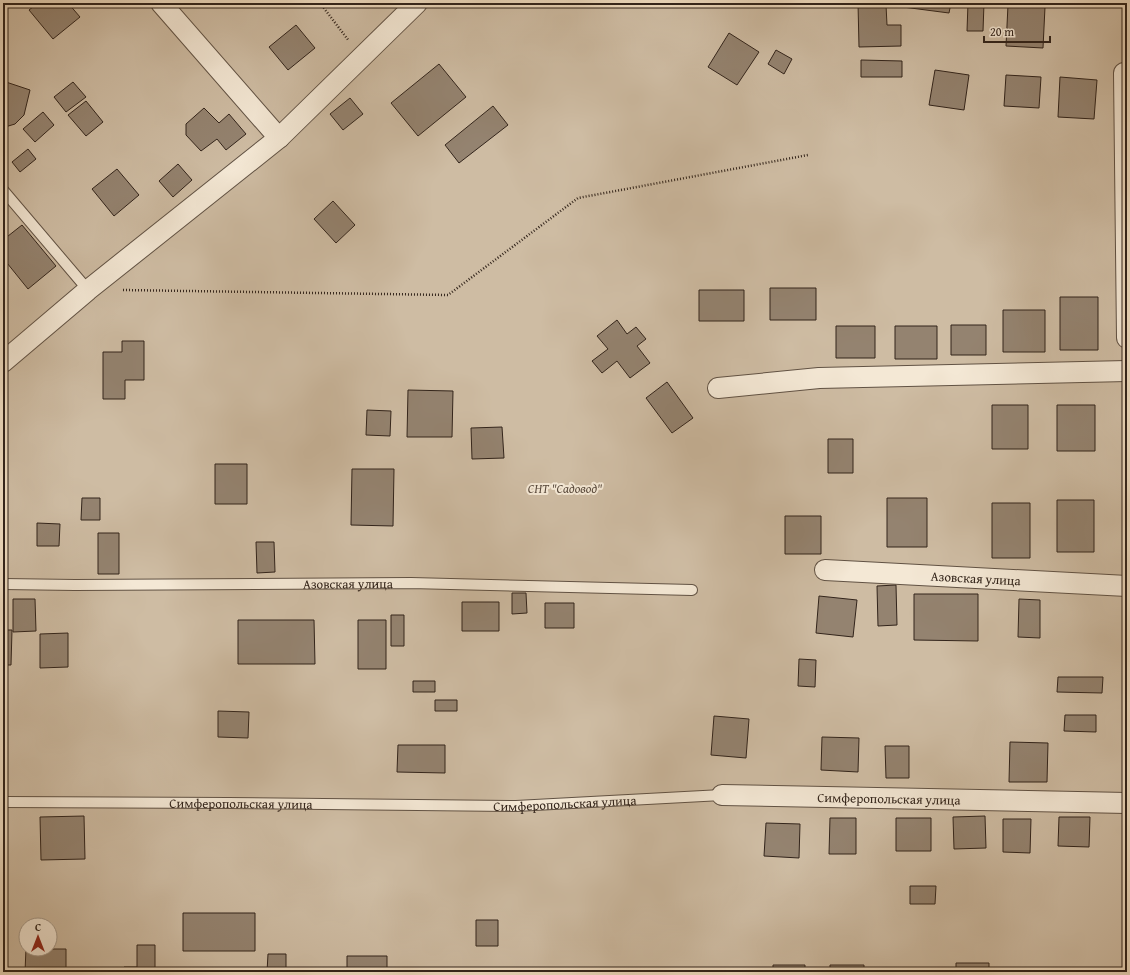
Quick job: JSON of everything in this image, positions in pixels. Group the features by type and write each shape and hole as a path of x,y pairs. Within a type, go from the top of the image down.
{"street":[{"path":"161,3 279,138"},
{"path":"3,362 88,290 279,138 417,3"},
{"path":"1124,73 1127,338"},
{"path":"718,388 819,378 1127,371"},
{"name":"Азовская улица","path":"825,570 1127,586"},
{"name":"Симферопольская улица","path":"722,794 1127,802"}],"lane":[{"path":"3,190 88,290"},
{"name":"Азовская улица","path":"3,584 411,583 692,590"},
{"name":"Симферопольская улица","path":"3,802 516,806 722,794"}],"path":[{"path":"320,3 362,57"},
{"path":"88,290 448,295 578,198 808,155"}],"green space":[{"name":"СНТ \"Садовод\"","path":"3,3 1127,3 1127,972 3,972"}],"building":[{"path":"38,3 68,3 80,17 53,39 29,10"},
{"path":"858,3 880,3 880,5 886,5 887,25 901,25 901,46 859,47"},
{"path":"903,3 951,3 949,13 903,7"},
{"path":"968,3 984,3 983,31 967,31"},
{"path":"1008,5 1045,7 1043,48 1006,46"},
{"path":"296,25 315,48 288,70 269,47"},
{"path":"729,33 759,52 737,85 708,67"},
{"path":"776,50 792,59 784,74 768,64"},
{"path":"861,60 902,61 902,77 861,77"},
{"path":"439,64 466,97 418,136 391,103"},
{"path":"935,70 969,75 964,110 929,105"},
{"path":"1006,75 1041,77 1039,108 1004,106"},
{"path":"1060,77 1097,80 1094,119 1058,117"},
{"path":"3,81 30,90 24,115 15,124 5,127 3,127"},
{"path":"73,82 86,97 66,112 54,97"},
{"path":"350,98 363,114 343,130 330,114"},
{"path":"86,101 103,122 86,136 68,115"},
{"path":"493,106 508,125 459,163 445,145"},
{"path":"204,108 219,123 229,114 246,134 226,150 217,139 201,151 186,135 186,124"},
{"path":"43,112 54,125 35,142 23,129"},
{"path":"28,149 36,159 20,172 12,162"},
{"path":"178,164 192,180 173,197 159,181"},
{"path":"117,169 139,195 114,216 92,189"},
{"path":"333,201 355,225 336,243 314,219"},
{"path":"22,225 56,266 28,289 3,258 3,240"},
{"path":"770,288 816,288 816,320 770,320"},
{"path":"699,290 744,290 744,321 699,321"},
{"path":"1060,297 1098,297 1098,350 1060,350"},
{"path":"1003,310 1045,310 1045,352 1003,352"},
{"path":"617,320 627,334 636,327 646,339 637,346 650,363 630,378 617,361 602,373 592,361 608,349 597,336"},
{"path":"951,325 986,325 986,355 951,355"},
{"path":"836,326 875,326 875,358 836,358"},
{"path":"895,326 937,326 937,359 895,359"},
{"path":"122,341 144,341 144,380 125,380 125,399 103,399 103,352 122,352"},
{"path":"667,382 693,418 672,433 646,398"},
{"path":"408,390 453,391 452,437 407,437"},
{"path":"992,405 1028,405 1028,449 992,449"},
{"path":"1057,405 1095,405 1095,451 1057,451"},
{"path":"367,410 391,411 390,436 366,435"},
{"path":"502,427 504,458 472,459 471,428"},
{"path":"828,439 853,439 853,473 828,473"},
{"path":"215,464 247,464 247,504 215,504"},
{"path":"352,469 394,469 393,526 351,525"},
{"path":"82,498 100,498 100,520 81,520"},
{"path":"887,498 927,498 927,547 887,547"},
{"path":"1057,500 1094,500 1094,552 1057,552"},
{"path":"992,503 1030,503 1030,558 992,558"},
{"path":"785,516 821,516 821,554 785,554"},
{"path":"37,523 60,524 59,546 37,546"},
{"path":"98,533 119,533 119,574 98,574"},
{"path":"256,542 274,542 275,572 257,573"},
{"path":"896,585 897,625 878,626 877,586"},
{"path":"512,593 526,593 527,613 512,614"},
{"path":"914,594 978,594 978,641 914,640"},
{"path":"819,596 857,600 853,637 816,633"},
{"path":"13,599 35,599 36,631 13,632"},
{"path":"1019,599 1040,600 1040,638 1018,637"},
{"path":"462,602 499,602 499,631 462,631"},
{"path":"545,603 574,603 574,628 545,628"},
{"path":"391,615 404,615 404,646 391,646"},
{"path":"238,620 314,620 315,664 238,664"},
{"path":"358,620 386,620 386,669 358,669"},
{"path":"3,630 12,630 11,665 3,665"},
{"path":"68,633 68,667 40,668 40,634"},
{"path":"799,659 816,660 815,687 798,686"},
{"path":"1058,677 1103,677 1102,693 1057,692"},
{"path":"413,681 435,681 435,692 413,692"},
{"path":"435,700 457,700 457,711 435,711"},
{"path":"218,711 249,712 248,738 218,737"},
{"path":"1065,715 1096,715 1096,732 1064,731"},
{"path":"714,716 749,719 746,758 711,755"},
{"path":"822,737 859,738 858,772 821,770"},
{"path":"1010,742 1048,743 1047,782 1009,782"},
{"path":"398,745 445,745 445,773 397,772"},
{"path":"885,746 909,746 909,778 886,778"},
{"path":"84,816 85,859 41,860 40,817"},
{"path":"985,816 986,848 954,849 953,817"},
{"path":"1059,817 1090,817 1089,847 1058,846"},
{"path":"830,818 856,818 856,854 829,854"},
{"path":"896,818 931,818 931,851 896,851"},
{"path":"1003,819 1031,819 1030,853 1003,852"},
{"path":"766,823 800,824 799,858 764,856"},
{"path":"910,886 936,886 935,904 910,904"},
{"path":"183,913 255,913 255,951 183,951"},
{"path":"476,920 498,920 498,946 476,946"},
{"path":"137,945 155,945 155,972 124,972 124,967 137,967"},
{"path":"58,949 66,949 66,972 25,972 26,957 58,957"},
{"path":"268,954 286,954 286,972 267,972"},
{"path":"347,956 387,956 387,972 347,972"},
{"path":"956,963 989,963 989,972 956,972"},
{"path":"773,965 805,965 805,972 773,972"},
{"path":"830,965 864,965 864,972 830,972"},
{"path":"888,969 922,969 922,972 888,972"},
{"path":"1004,971 1042,971 1004,972"}]}
